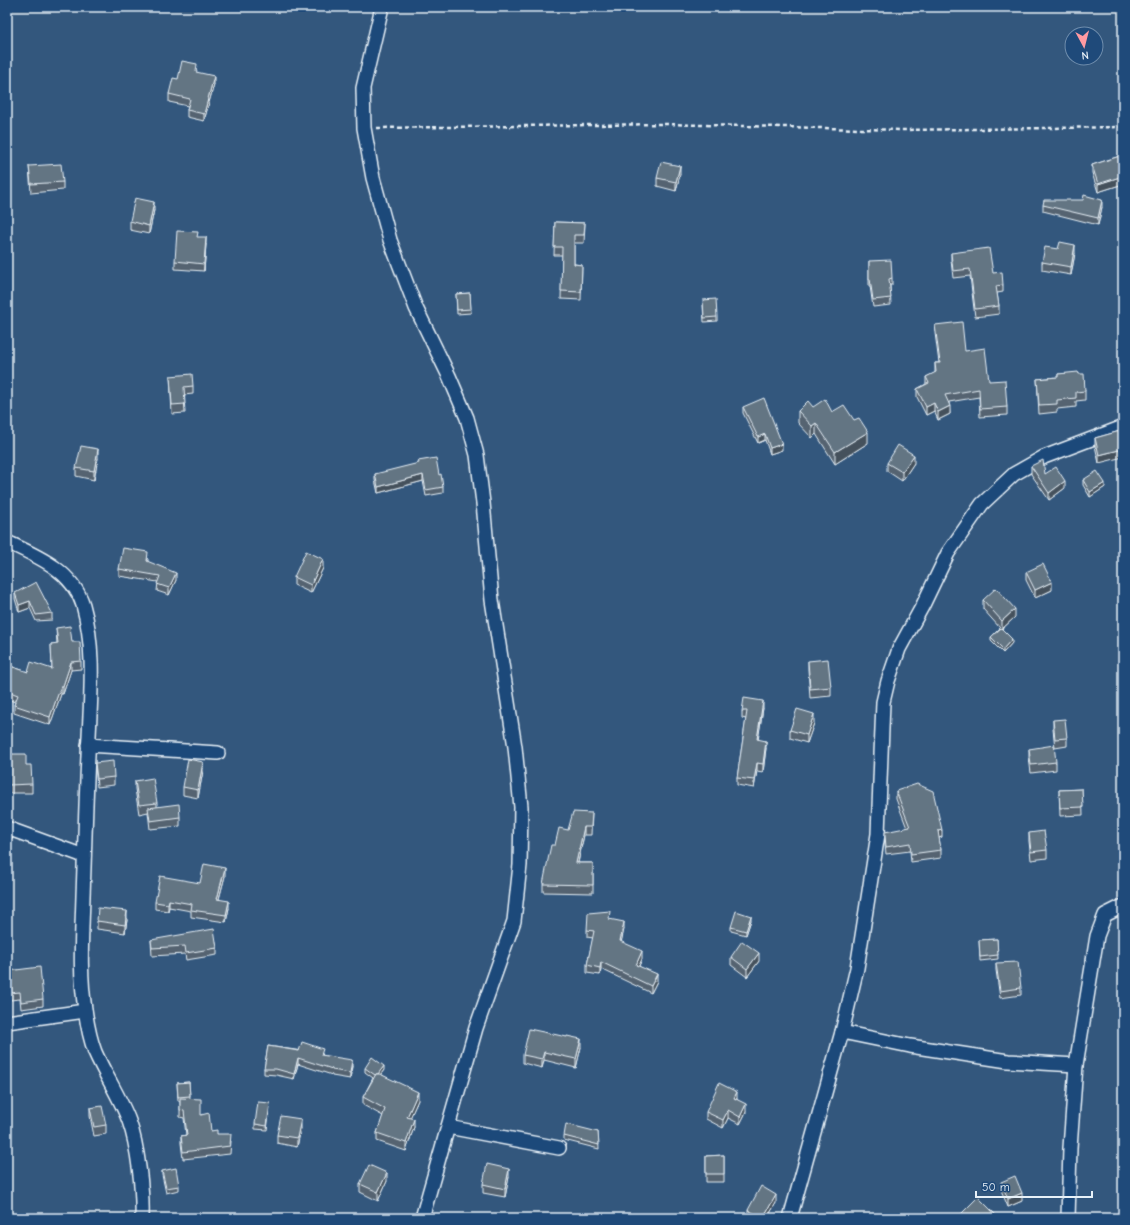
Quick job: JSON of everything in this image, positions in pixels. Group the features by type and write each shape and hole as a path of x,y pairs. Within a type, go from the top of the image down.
{"street":[{"path":"382,7 363,88 364,128 373,178 390,240 416,308 468,418 477,455 484,503 492,600 515,747 521,807 520,865 514,921 476,1028 422,1218"},
{"path":"790,1218 842,1032 857,968 878,834 883,702 888,681 899,649 923,605 948,553 982,504 1014,474 1044,457 1123,427"},
{"path":"7,542 47,561 63,573 76,589 87,621 92,669 84,856 81,955 82,990 85,1011 95,1051 129,1121 138,1160 142,1218"},
{"path":"88,745 218,754"},
{"path":"7,828 84,856"},
{"path":"1068,1218 1070,1148 1076,1065 1097,936 1105,915 1123,906"},
{"path":"7,1022 85,1011"},
{"path":"842,1032 910,1046 1008,1061 1076,1065"},
{"path":"448,1127 559,1148"}],"path":[{"path":"364,128 664,124 901,130 1123,127"}],"building":[{"path":"182,61 197,64 196,72 214,76 204,114 187,110 190,99 169,94 173,78 178,79"},
{"path":"1123,155 1123,176 1098,184 1092,165"},
{"path":"661,162 680,166 676,182 657,178"},
{"path":"61,164 63,182 31,184 29,166"},
{"path":"1084,195 1102,200 1098,218 1043,205 1044,200 1083,200"},
{"path":"135,198 154,202 149,226 130,221"},
{"path":"555,222 585,223 584,235 574,235 574,264 582,265 581,292 561,291 562,247 554,247"},
{"path":"177,231 198,232 197,237 206,237 204,264 175,261"},
{"path":"1060,242 1075,245 1071,267 1042,262 1045,247 1058,249"},
{"path":"989,248 993,273 1002,272 1003,285 996,286 999,306 975,309 970,269 953,271 951,253"},
{"path":"891,260 892,278 889,279 891,298 873,300 869,279 869,261"},
{"path":"470,293 471,309 457,310 456,294"},
{"path":"716,299 717,317 704,318 703,300"},
{"path":"962,322 965,351 985,348 989,381 1005,380 1007,407 980,409 979,389 945,395 950,406 938,412 934,403 926,407 917,389 929,383 926,377 936,372 935,363 940,363 935,325"},
{"path":"1078,372 1079,374 1084,374 1085,391 1076,392 1076,398 1057,400 1057,404 1039,405 1037,379 1058,377 1058,374"},
{"path":"192,374 193,386 184,387 185,404 172,405 170,376"},
{"path":"764,398 782,444 770,448 765,434 758,437 743,407"},
{"path":"825,399 832,412 844,405 854,420 859,418 868,432 835,452 816,423 812,426 798,411 808,401 813,407"},
{"path":"1120,431 1123,449 1099,455 1095,438"},
{"path":"898,445 914,455 902,472 887,463"},
{"path":"81,446 98,449 94,471 76,468"},
{"path":"436,458 443,487 426,490 423,475 378,487 375,474 419,463 418,461"},
{"path":"1043,460 1045,474 1056,467 1065,481 1049,493 1031,466"},
{"path":"1097,471 1105,483 1090,492 1083,480"},
{"path":"123,548 148,552 147,561 176,573 169,588 157,584 160,576 119,569"},
{"path":"306,551 323,559 311,585 294,577"},
{"path":"1043,564 1052,582 1035,590 1026,572"},
{"path":"36,582 52,613 36,615 30,601 19,605 15,593"},
{"path":"996,588 1015,609 1002,621 983,600"},
{"path":"70,626 72,642 80,642 81,661 71,662 50,717 14,705 18,695 7,691 7,665 28,672 31,662 52,669 51,644 58,643 56,628"},
{"path":"1001,628 1012,639 1003,649 991,637"},
{"path":"828,659 831,687 810,689 808,661"},
{"path":"744,698 763,701 757,739 766,741 763,764 757,763 754,780 737,778 747,711 742,711"},
{"path":"797,709 814,714 807,735 790,730"},
{"path":"1065,719 1067,738 1055,739 1053,720"},
{"path":"1054,745 1056,762 1031,765 1029,749"},
{"path":"8,754 26,754 26,765 31,765 32,784 9,785"},
{"path":"188,759 203,762 198,790 183,787"},
{"path":"113,761 114,777 97,779 95,763"},
{"path":"153,778 157,803 139,805 135,781"},
{"path":"917,784 933,791 942,830 938,831 941,850 911,854 910,843 886,847 885,832 910,827 896,791"},
{"path":"1082,789 1083,807 1060,808 1059,790"},
{"path":"179,804 180,817 150,821 148,808"},
{"path":"573,812 592,813 591,827 584,827 576,863 593,863 593,885 543,884 551,845 555,845 559,828 568,830"},
{"path":"1044,831 1047,850 1031,852 1029,833"},
{"path":"204,864 225,868 217,899 229,901 226,915 191,910 192,904 169,900 168,904 155,902 160,876 200,883"},
{"path":"98,908 127,911 125,925 97,921"},
{"path":"610,911 609,919 624,922 620,941 642,951 636,965 657,974 651,986 601,962 600,968 587,965 594,931 587,930 588,913"},
{"path":"736,911 751,916 746,931 731,927"},
{"path":"214,929 217,948 186,953 185,946 152,948 151,940"},
{"path":"997,939 998,955 980,957 979,940"},
{"path":"742,941 759,953 747,969 731,957"},
{"path":"1018,962 1021,988 1000,991 996,963"},
{"path":"40,967 43,999 21,1002 20,992 10,993 8,971"},
{"path":"529,1029 581,1039 576,1059 544,1052 542,1059 523,1055"},
{"path":"302,1042 323,1049 321,1055 352,1060 350,1073 332,1070 298,1058 294,1074 276,1069 264,1069 268,1046 299,1051"},
{"path":"372,1057 384,1066 378,1074 375,1075 365,1068"},
{"path":"376,1074 380,1074 418,1092 407,1117 414,1119 406,1143 377,1133 385,1109 363,1097"},
{"path":"189,1082 190,1096 178,1097 177,1083"},
{"path":"719,1083 737,1092 734,1098 746,1104 740,1117 728,1110 723,1120 706,1112"},
{"path":"180,1098 201,1099 201,1115 209,1113 211,1131 217,1130 217,1134 231,1134 230,1146 183,1152 181,1136 187,1135 184,1111 180,1110"},
{"path":"258,1102 270,1103 267,1126 255,1124"},
{"path":"102,1106 106,1125 94,1127 90,1108"},
{"path":"281,1116 301,1119 297,1138 277,1135"},
{"path":"566,1124 598,1132 599,1145 564,1136"},
{"path":"724,1155 724,1174 706,1174 706,1156"},
{"path":"487,1164 509,1169 505,1189 483,1184"},
{"path":"369,1165 387,1173 378,1192 360,1184"},
{"path":"176,1168 179,1186 166,1188 162,1171"},
{"path":"1015,1176 1022,1193 1008,1199 1001,1182"},
{"path":"761,1186 776,1195 763,1218 748,1210"},
{"path":"978,1197 998,1217 957,1218"}]}
